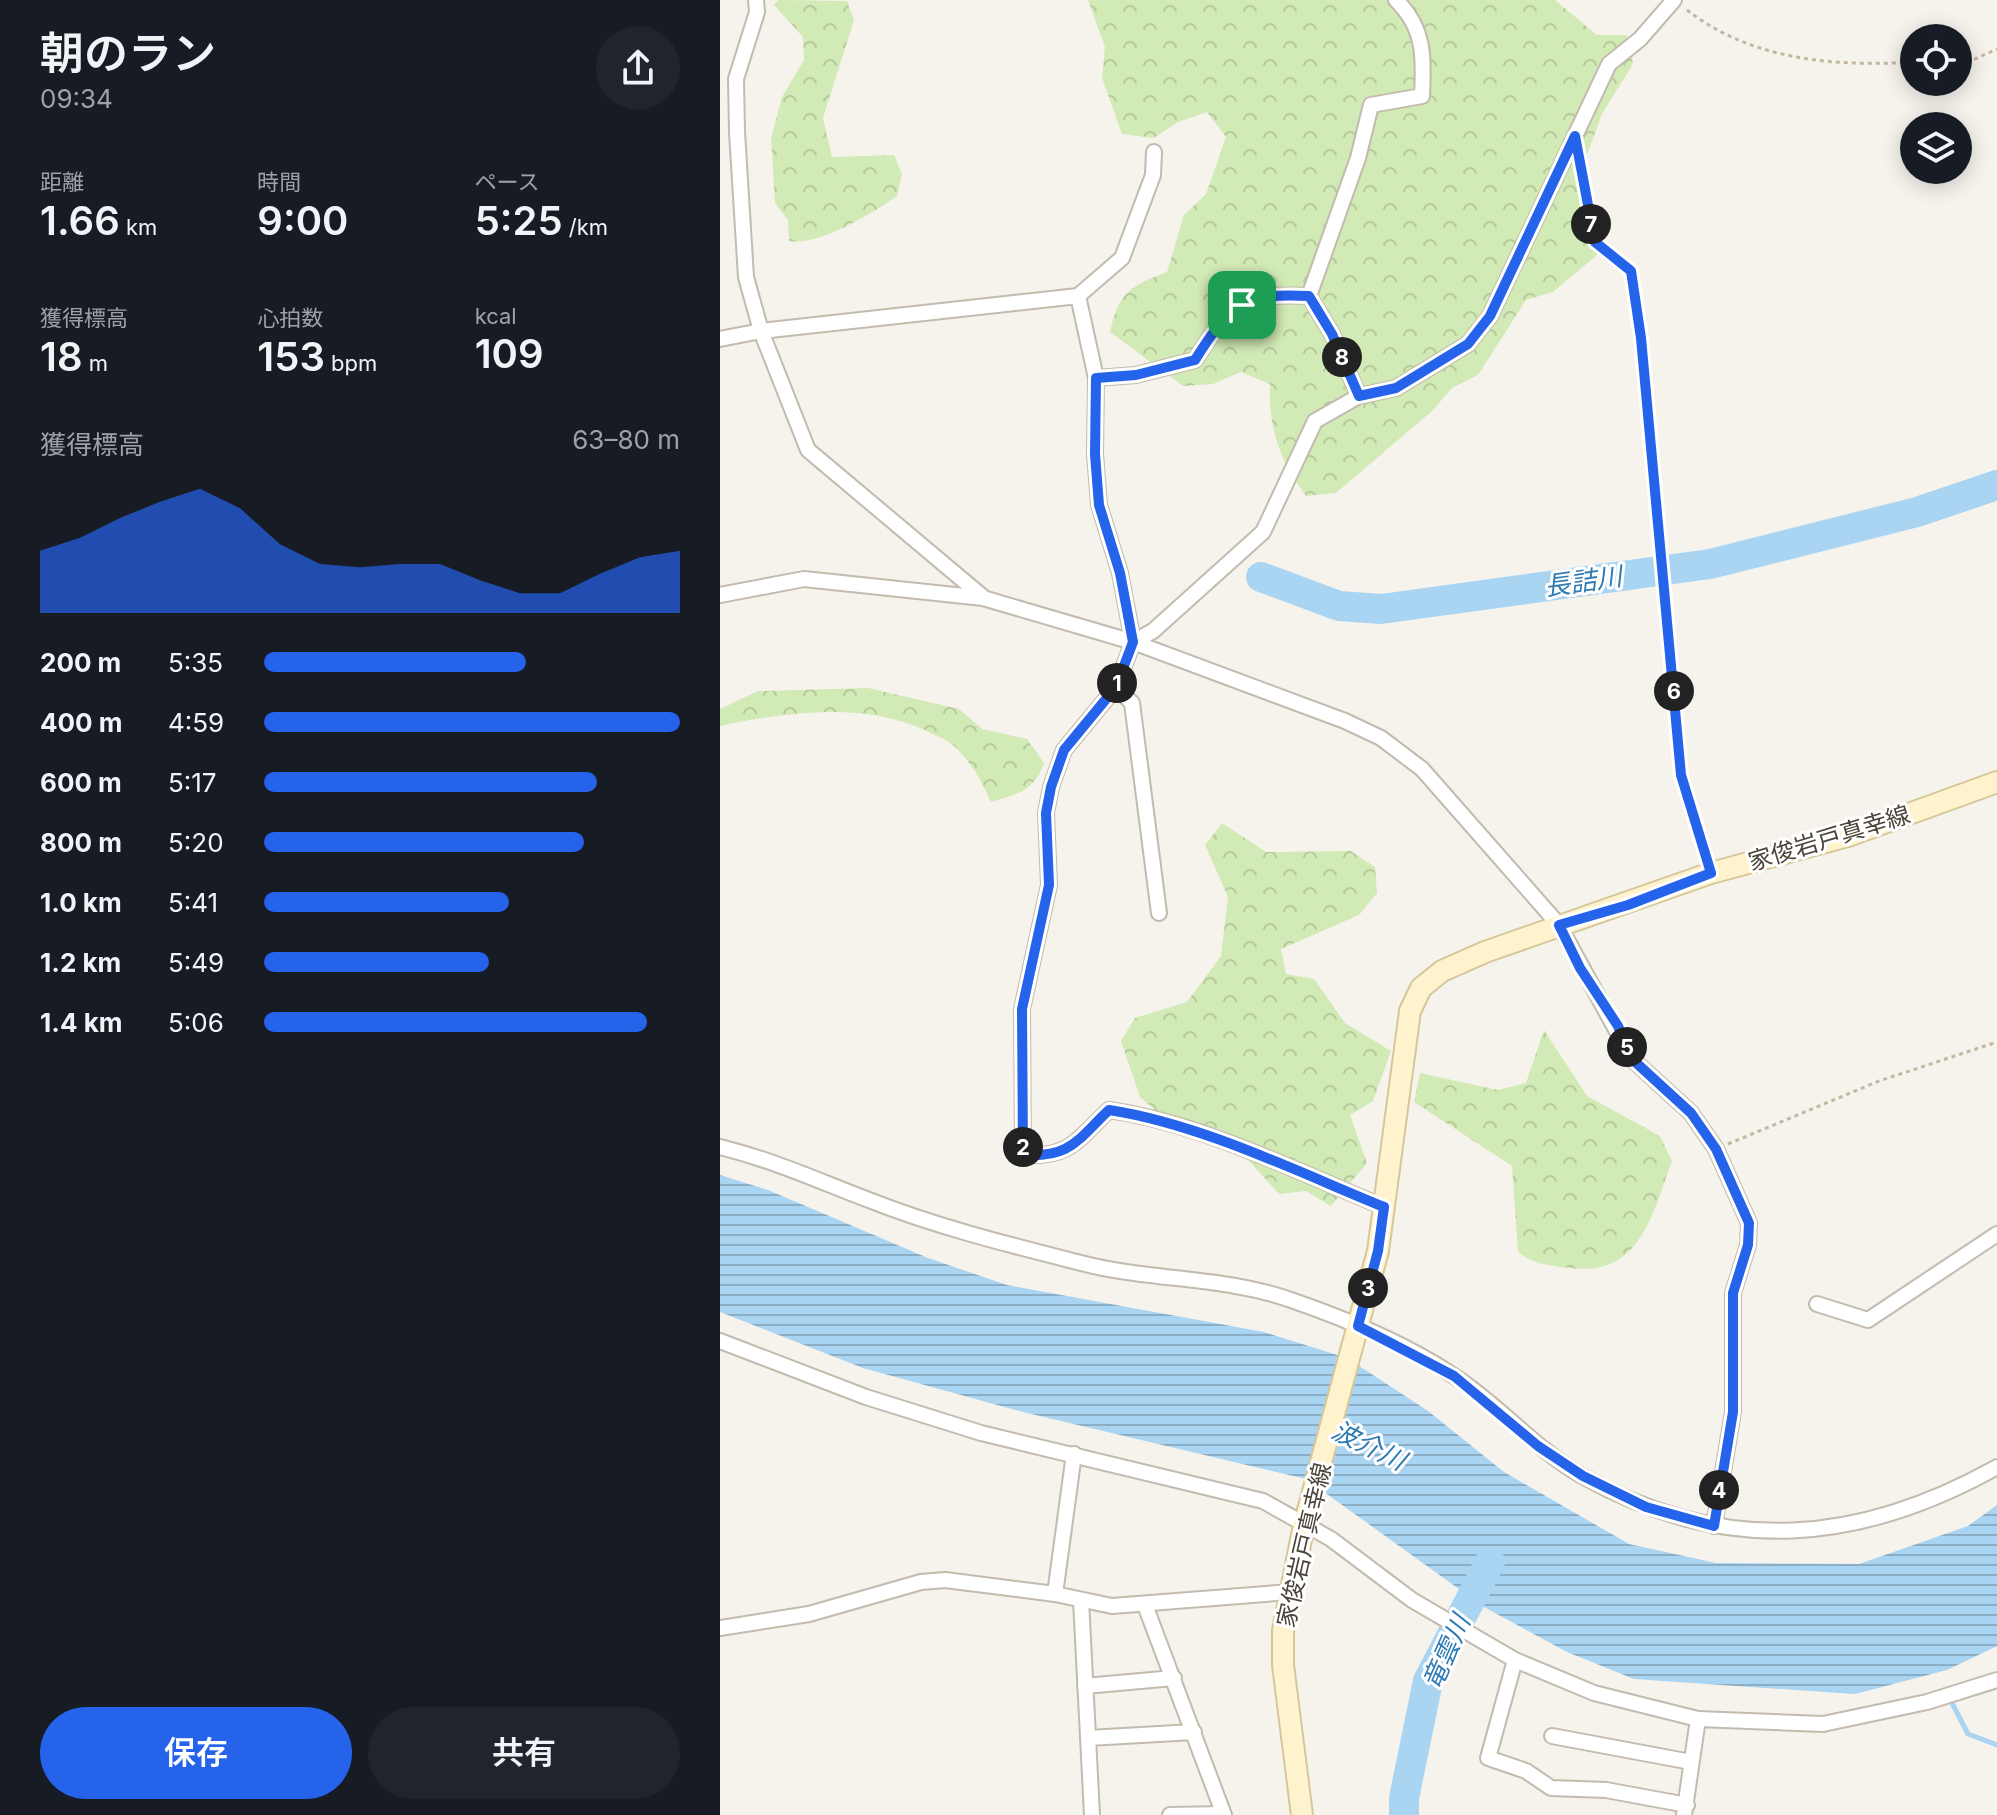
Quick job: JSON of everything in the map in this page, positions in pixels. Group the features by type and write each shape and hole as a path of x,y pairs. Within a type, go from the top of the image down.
{"main road":[{"name":"家俊岩戸真幸線","path":"1302,1815 1283,1665 1283,1630 1306,1519 1378,1251 1410,1011 1421,988 1442,971 1559,925 1628,905 1711,873 1848,836 1997,782"}],"street":[{"path":"756,0 757,12 736,79 736,105 746,277 761,331 808,450 983,598"},
{"path":"1309,296 1358,158 1371,105 1422,96 1424,53 1418,28 1396,0"},
{"path":"1133,642 1153,631 1263,532 1315,421 1359,396 1396,388 1468,344 1490,316 1609,64 1679,4"},
{"path":"720,339 761,331 1078,296 1122,258 1153,175 1154,152"},
{"path":"1096,378 1136,375 1195,360 1221,319 1242,305 1273,294 1309,296"},
{"path":"1078,296 1096,378 1095,454 1099,505 1120,573 1133,642 1116,687 1064,750 1051,787 1046,813 1049,885 1022,1009 1023,1155 1052,1157 1066,1150 1109,1110 1140,1114 1243,1150 1384,1207"},
{"path":"1309,296 1332,334 1359,396"},
{"path":"720,595 804,579 983,598 1133,642 1345,721 1381,738 1422,769 1559,925 1580,968 1618,1026 1632,1059 1691,1113 1716,1149 1749,1223 1748,1245 1733,1293 1733,1412 1714,1526"},
{"path":"1116,687 1132,703 1159,913"},
{"path":"720,1147 779,1162 871,1201 955,1228 1085,1264 1288,1298 1454,1376 1538,1446 1583,1476 1646,1507 1714,1526 1804,1531 1852,1524 1897,1514 1956,1490 1997,1467"},
{"path":"1817,1304 1868,1320 1997,1234"},
{"path":"720,1341 866,1397 981,1433 1263,1501 1306,1519 1433,1613 1515,1660 1594,1693 1698,1719 1823,1724 1927,1702 1997,1680"},
{"path":"1055,1594 1074,1454"},
{"path":"720,1628 809,1614 921,1582 945,1580 1055,1594 1112,1606 1290,1592"},
{"path":"1081,1600 1092,1815"},
{"path":"1145,1605 1223,1814 1170,1815"},
{"path":"1515,1660 1488,1758 1526,1771 1551,1788 1606,1790 1686,1810 1698,1719"},
{"path":"1085,1686 1174,1678"},
{"path":"1088,1738 1194,1732"},
{"path":"1552,1736 1691,1762"}],"path":[{"path":"1679,4 1715,32 1771,54 1867,64 1900,63"},
{"path":"1972,59 1997,49"},
{"path":"1575,136 1595,242 1631,271 1644,367 1681,775 1711,873"},
{"path":"1716,1149 1879,1081 1997,1042"}],"green space":[{"path":"778,0 847,1 854,20 823,118 832,157 894,155 902,174 897,196 887,203 829,234 801,241 789,241 788,220 775,203 771,138 782,97 804,60 803,37 774,5"},
{"path":"1088,0 1555,0 1597,35 1627,35 1633,64 1602,114 1582,168 1600,224 1598,254 1553,292 1526,300 1478,375 1452,388 1432,411 1336,493 1306,496 1289,470 1278,443 1271,415 1270,384 1241,372 1213,384 1183,386 1110,332 1122,299 1128,292 1167,272 1184,215 1206,194 1226,137 1207,112 1178,122 1154,138 1122,134 1102,78 1105,47"},
{"path":"868,688 959,709 982,729 1027,739 1044,763 1040,772 1024,790 991,802 976,772 954,746 902,722 877,716 825,712 720,726 720,709 758,691"},
{"path":"1222,823 1266,852 1351,851 1375,867 1377,893 1359,915 1281,949 1286,974 1314,979 1345,1023 1391,1051 1373,1101 1350,1115 1367,1163 1331,1206 1306,1191 1279,1194 1220,1129 1162,1116 1140,1097 1121,1041 1135,1018 1187,1002 1221,956 1228,897 1205,845"},
{"path":"1544,1030 1587,1096 1660,1136 1672,1161 1650,1221 1640,1238 1613,1263 1594,1268 1542,1264 1518,1252 1512,1166 1414,1102 1420,1073 1498,1090 1526,1083"}],"water":[{"name":"波介川","path":"720,1175 768,1190 928,1258 1007,1285 1264,1332 1347,1358 1428,1411 1504,1472 1629,1544 1716,1563 1859,1564 1968,1526 1997,1505 1997,1646 1947,1670 1855,1694 1634,1679 1567,1652 1484,1607 1306,1479 1023,1412 863,1368 720,1312"}],"waterway":[{"name":"長詰川","path":"1261,577 1339,606 1381,609 1710,564 1917,512 1997,485"},
{"name":"竜雲川","path":"1404,1815 1404,1798 1428,1681 1490,1562"},
{"path":"1952,1703 1968,1734 1997,1745"}],"route":[{"path":"1575,136 1595,242 1602,251 1625,263 1631,271 1641,338 1681,775 1711,873 1628,905 1559,925 1580,968 1618,1026 1632,1059 1691,1113 1716,1149 1749,1223 1748,1245 1733,1293 1733,1412 1714,1526 1646,1507 1583,1476 1538,1446 1454,1376 1358,1326 1378,1251 1384,1207 1243,1150 1140,1114 1109,1110 1066,1150 1052,1157 1023,1155 1022,1009 1049,885 1046,813 1051,787 1064,750 1116,687 1133,642 1120,573 1099,505 1095,454 1096,378 1136,375 1195,360 1221,319 1242,305 1273,294 1309,296 1332,334 1359,396 1396,388 1468,344 1490,316 1575,136"}]}
